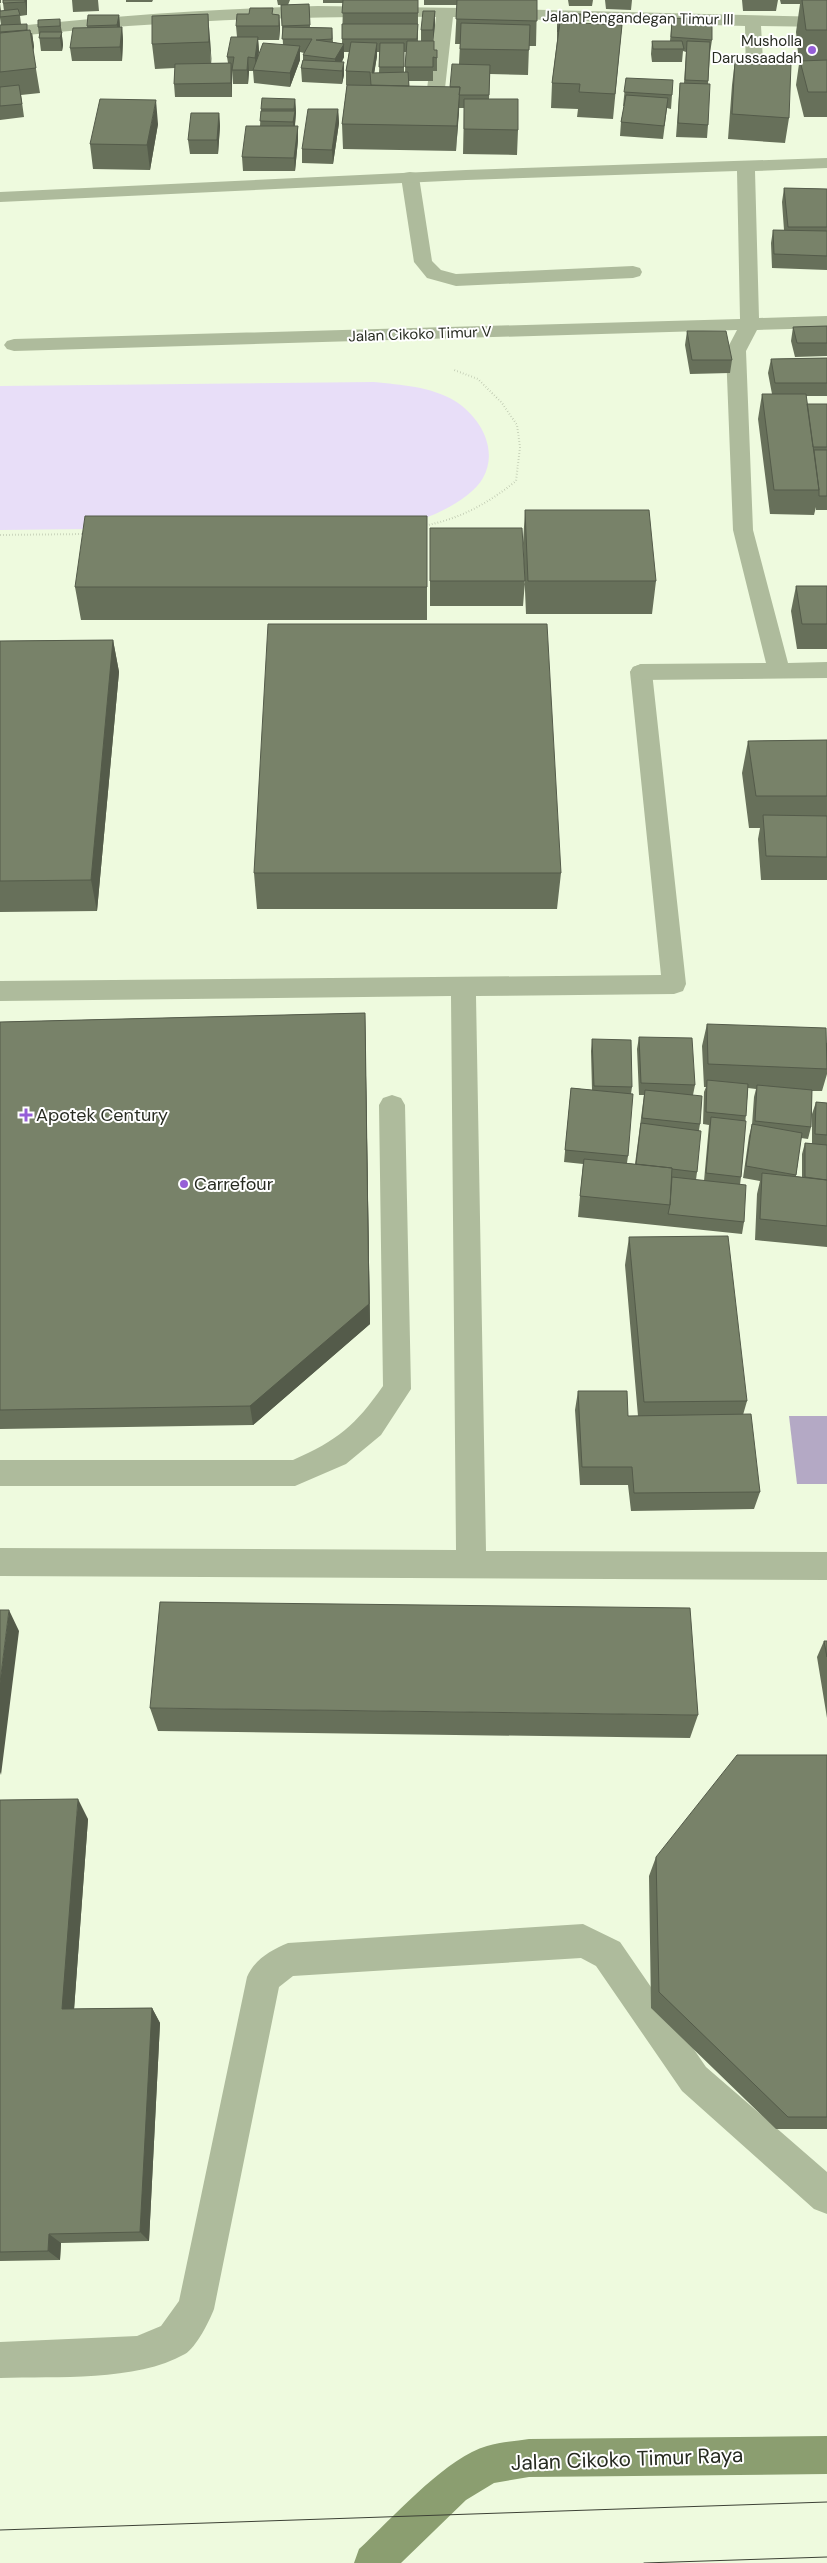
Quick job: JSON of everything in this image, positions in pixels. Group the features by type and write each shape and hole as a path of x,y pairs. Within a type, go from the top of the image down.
{"street":[{"name":"Jalan Pengandegan Timur III","path":"0,32 114,21 373,6 445,14 827,22"},
{"path":"436,97 445,14"},
{"path":"753,20 755,78"},
{"path":"0,197 410,178 827,163"},
{"path":"746,165 750,324 736,351 744,530 779,671"},
{"path":"410,178 422,262 434,274 456,280 633,272"},
{"name":"Jalan Cikoko Timur V","path":"14,345 827,322"},
{"path":"0,991 674,984 640,672 827,670"},
{"path":"463,986 471,1566"},
{"path":"0,1473 295,1474 336,1454 371,1426 397,1389 392,1105"},
{"path":"0,1562 471,1566 827,1566"},
{"path":"0,2360 137,2354 174,2340 196,2309 264,1977 288,1960 583,1942 608,1954 694,2079 827,2196"},
{"name":"Jalan Cikoko Timur Raya","path":"373,2563 453,2487 487,2465 529,2458 827,2455"}],"path":[{"path":"422,526 450,521 481,508 516,481"},
{"path":"0,535 89,534"}],"shaded area":[{"path":"374,382 415,387 436,392 455,401 479,425 488,445 487,467 478,485 464,498 429,517 375,526 0,530 0,386"},
{"path":"789,1416 827,1416 827,1484 797,1484"}],"building":[{"path":"3,0 25,0 25,2 3,3"},
{"path":"343,0 418,0 418,13 342,13"},
{"path":"457,0 537,0 537,21 456,19"},
{"path":"802,0 827,0 827,30 806,30"},
{"path":"309,4 310,25 282,26 281,5"},
{"path":"250,8 273,8 272,14 279,15 279,26 236,26 237,14 249,14"},
{"path":"18,9 20,15 0,17 0,11"},
{"path":"423,11 435,11 433,30 421,30"},
{"path":"208,14 209,42 152,44 152,16"},
{"path":"558,14 581,14 582,23 560,22 558,32"},
{"path":"88,15 119,15 117,25 87,26"},
{"path":"672,18 712,20 712,40 671,37"},
{"path":"60,19 60,26 38,27 38,20"},
{"path":"560,22 622,25 615,94 579,92 580,84 552,83"},
{"path":"461,23 530,25 529,50 460,49"},
{"path":"27,24 27,30 0,32 0,25"},
{"path":"342,24 418,24 417,39 342,39"},
{"path":"122,27 120,47 70,48 73,28"},
{"path":"283,27 332,28 332,39 316,40 344,44 335,59 303,55 312,39 282,39"},
{"path":"30,30 36,68 0,72 0,33"},
{"path":"40,32 62,32 60,38 39,38"},
{"path":"231,37 258,37 255,58 248,57 247,70 232,70 234,57 227,57"},
{"path":"407,41 434,41 434,50 437,50 437,58 433,57 433,67 405,67"},
{"path":"652,41 682,41 684,49 653,49"},
{"path":"687,41 710,42 708,81 685,80"},
{"path":"351,42 377,43 372,73 408,72 409,86 371,85 370,72 346,71"},
{"path":"263,43 300,46 290,73 253,70"},
{"path":"380,43 404,43 404,67 379,67"},
{"path":"303,60 344,62 342,71 301,68"},
{"path":"735,60 791,64 789,118 732,114"},
{"path":"827,60 827,92 808,92 800,61"},
{"path":"231,63 231,83 174,84 175,64"},
{"path":"452,64 490,65 489,95 459,95 460,87 450,87"},
{"path":"626,78 673,80 672,95 624,92"},
{"path":"680,83 710,84 708,125 678,123"},
{"path":"19,85 22,104 0,106 0,87"},
{"path":"347,85 460,87 457,126 342,124"},
{"path":"626,95 668,98 664,126 621,122"},
{"path":"262,98 295,99 294,109 261,109"},
{"path":"100,99 156,100 147,145 90,144"},
{"path":"464,99 518,99 518,130 464,129"},
{"path":"308,109 338,109 332,150 302,149"},
{"path":"261,111 295,111 293,122 260,121"},
{"path":"191,113 219,113 217,140 188,140"},
{"path":"246,126 298,126 294,158 242,157"},
{"path":"784,188 827,189 827,227 788,227"},
{"path":"773,230 827,231 827,256 774,254"},
{"path":"827,326 827,343 797,343 793,327"},
{"path":"687,331 726,331 732,360 692,360"},
{"path":"827,358 827,383 775,383 771,359"},
{"path":"762,394 806,394 819,490 774,490"},
{"path":"807,404 827,404 827,447 813,447"},
{"path":"814,450 827,450 827,496 819,496"},
{"path":"525,510 649,510 656,581 528,581"},
{"path":"85,516 427,516 427,587 75,587"},
{"path":"430,528 522,528 525,581 430,581"},
{"path":"796,586 827,586 827,624 802,624"},
{"path":"268,624 547,624 561,873 254,873"},
{"path":"113,640 91,880 0,881 0,641"},
{"path":"827,740 827,796 756,796 748,741"},
{"path":"763,815 827,816 827,857 766,856"},
{"name":"Carrefour","path":"365,1013 369,1304 250,1406 0,1410 0,1022"},
{"path":"707,1024 826,1028 827,1069 708,1064"},
{"path":"639,1037 692,1038 695,1085 641,1083"},
{"path":"592,1039 631,1040 632,1087 594,1086"},
{"path":"707,1080 748,1084 746,1116 706,1112"},
{"path":"757,1085 812,1090 811,1127 755,1121"},
{"path":"571,1088 633,1094 628,1156 565,1150"},
{"path":"645,1090 702,1096 700,1124 642,1118"},
{"path":"816,1102 827,1103 827,1135 815,1134"},
{"path":"711,1117 746,1121 741,1177 706,1173"},
{"path":"641,1123 701,1131 697,1172 636,1164"},
{"path":"752,1124 802,1133 796,1175 746,1166"},
{"path":"805,1143 827,1145 827,1180 805,1177"},
{"path":"584,1159 672,1168 670,1205 580,1196"},
{"path":"762,1173 827,1180 827,1226 760,1219"},
{"path":"672,1177 746,1185 744,1222 668,1214"},
{"path":"728,1236 747,1401 644,1402 629,1237"},
{"path":"578,1391 627,1391 628,1416 751,1414 760,1492 634,1493 632,1467 582,1467"},
{"path":"160,1602 690,1608 698,1715 150,1708"},
{"path":"0,1610 9,1610 0,1683"},
{"path":"824,1641 827,1641 827,1657"},
{"path":"737,1755 827,1755 827,2117 788,2117 659,1992 656,1857"},
{"path":"78,1799 62,2009 152,2008 140,2232 49,2234 48,2251 0,2252 0,1800"}],"tram line":[{"path":"0,2530 827,2502"},
{"path":"644,2563 827,2557"}],"place":[{"name":"Musholla Darussaadah","path":"812,50"},
{"name":"Apotek Century","path":"26,1115"},
{"name":"Carrefour","path":"184,1184"}]}
